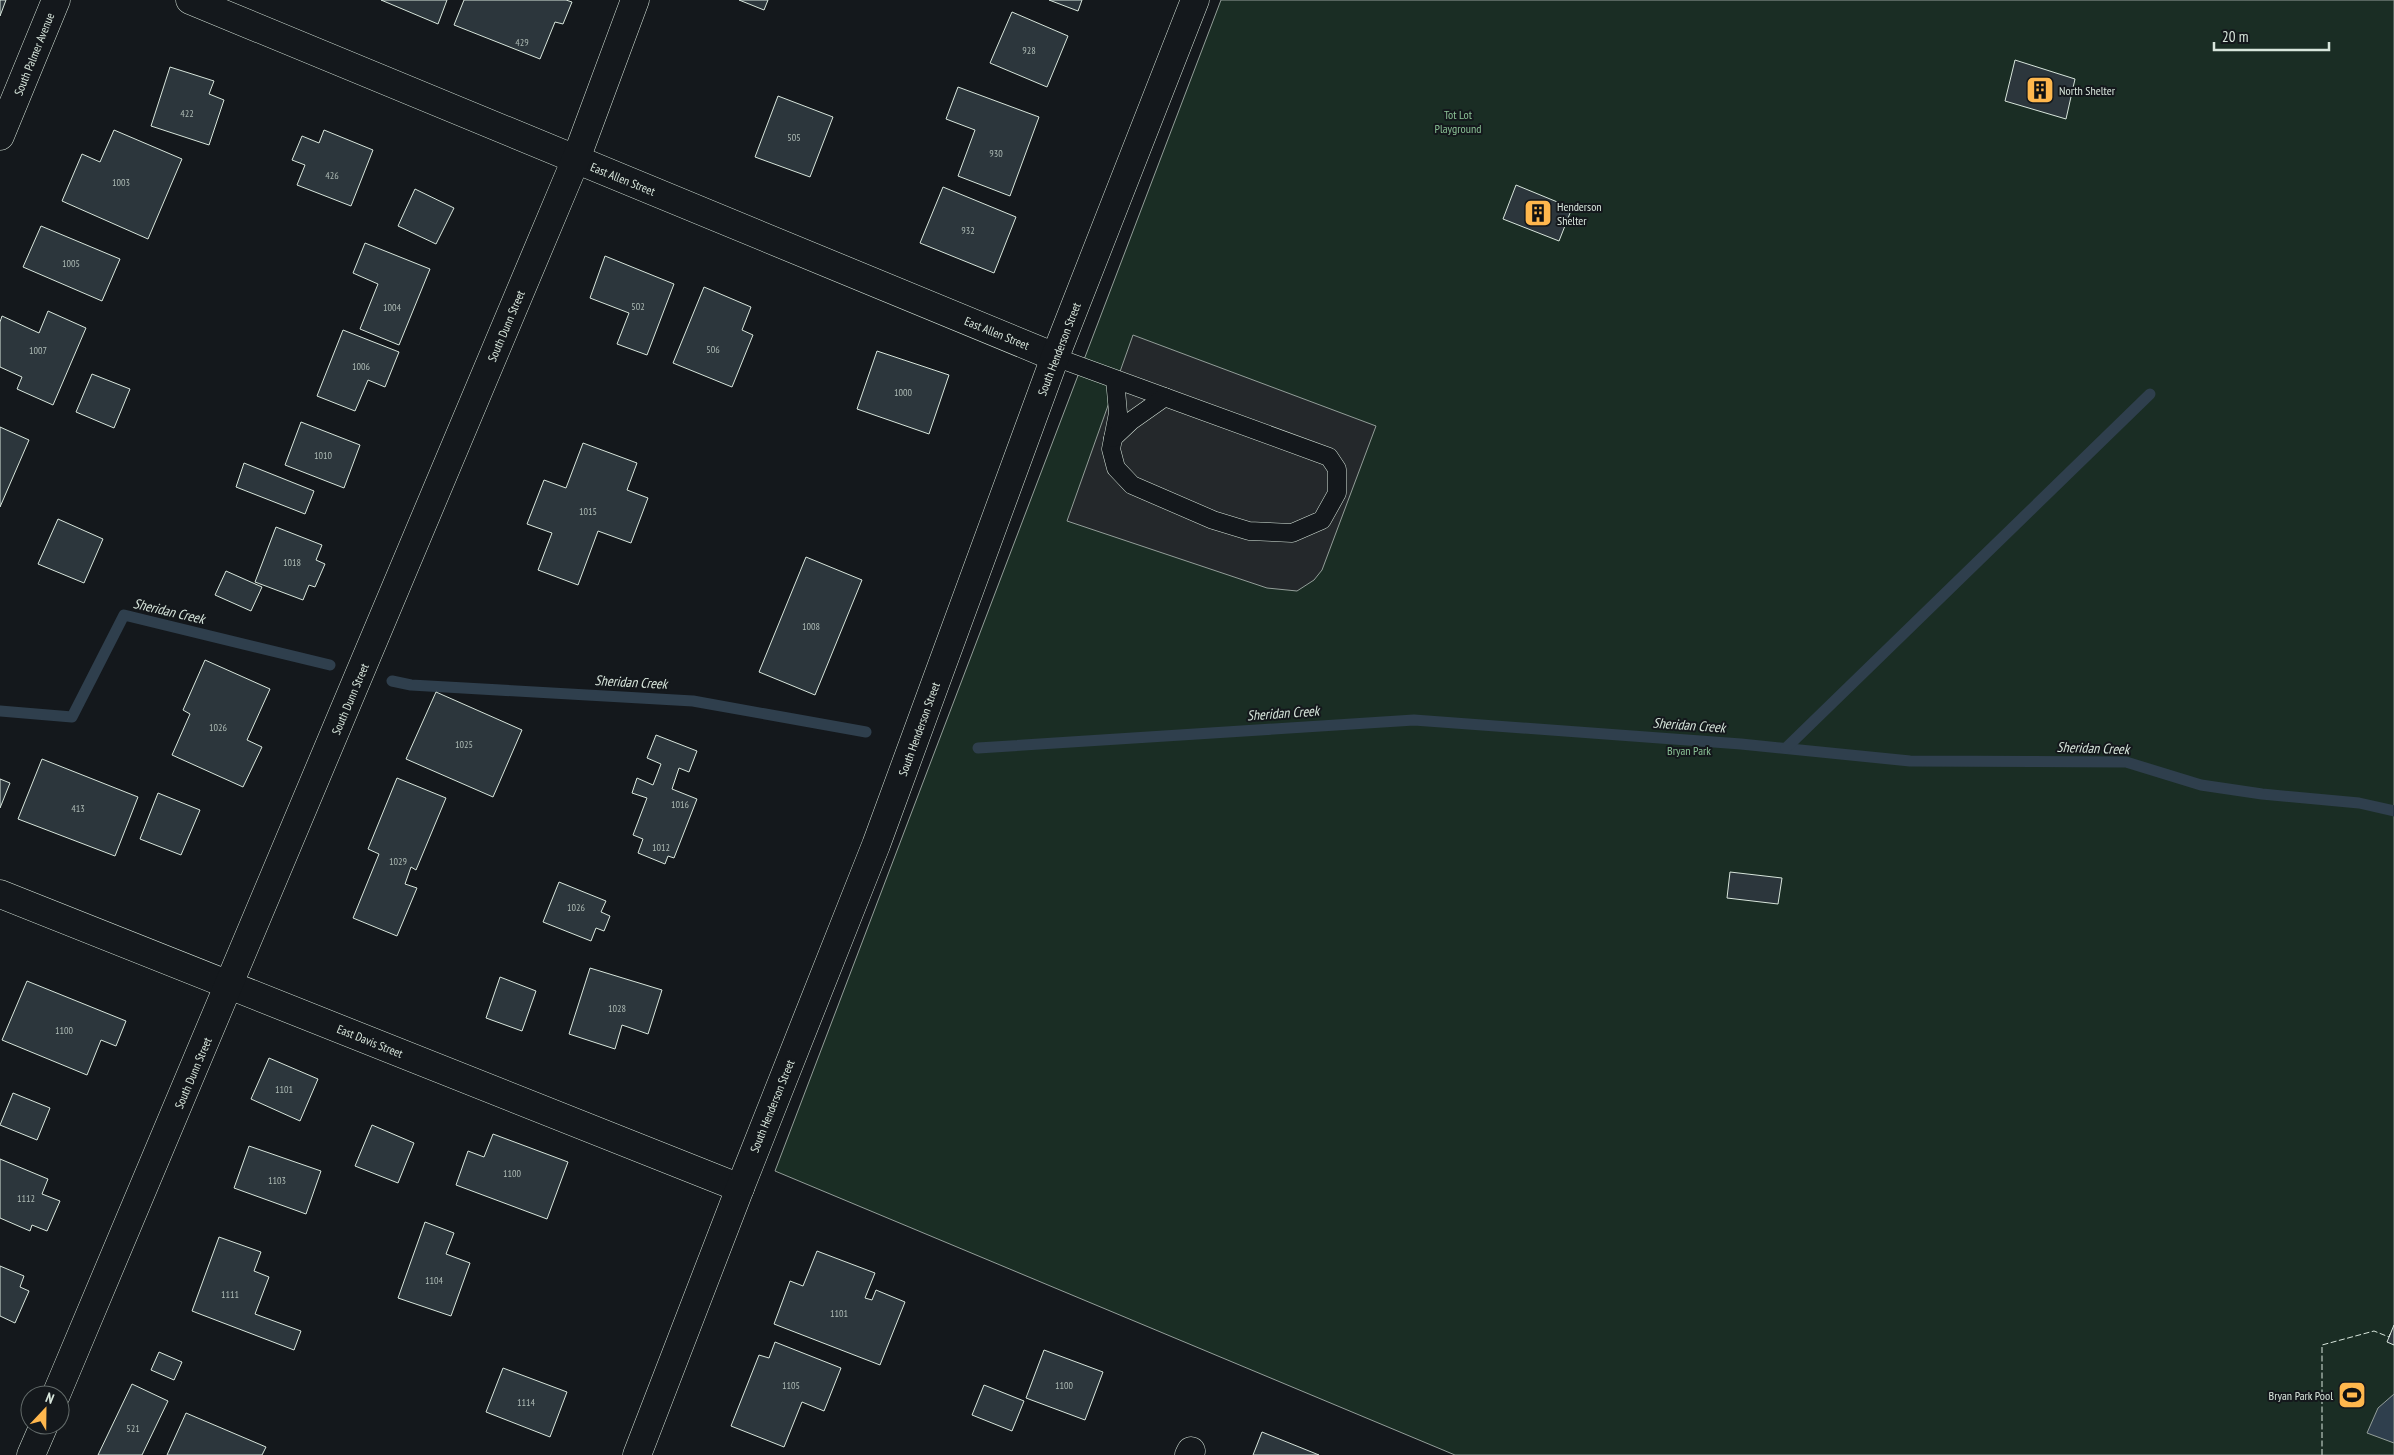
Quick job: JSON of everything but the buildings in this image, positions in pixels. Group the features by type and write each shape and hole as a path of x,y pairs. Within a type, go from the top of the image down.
{"street":[{"name":"South Palmer Avenue","path":"0,136 56,0"},
{"name":"East Allen Street","path":"190,0 1055,357"},
{"name":"South Dunn Street","path":"60,1385 230,986 576,159 635,0"},
{"name":"South Henderson Street","path":"638,1455 740,1188 876,844 1055,357 1195,0"},
{"name":"East Davis Street","path":"0,894 740,1188"},
{"path":"31,1455 40,1435"}],"lane":[{"path":"1055,357 1329,457 1337,469 1337,493 1322,520 1292,533 1249,530 1213,520 1132,485 1116,468 1111,449 1118,413 1115,379"},
{"path":"1113,438 1131,421 1165,397"}],"green space":[{"name":"Bryan Park","path":"1221,0 2394,0 2394,1455 1455,1455 775,1171"}],"shaded area":[{"path":"1133,335 1376,426 1322,570 1314,580 1297,591 1267,588 1067,521"}],"water":[{"path":"2394,1394 2394,1443 2367,1433 2378,1408"}],"waterway":[{"path":"1786,748 2150,394"},
{"name":"Sheridan Creek","path":"0,711 72,717 124,615 330,665"},
{"name":"Sheridan Creek","path":"392,681 411,685 693,701 866,732"},
{"name":"Sheridan Creek","path":"978,748 1414,720 1741,744 1910,761 2126,762 2201,785 2262,794 2359,803 2394,811"}],"fence":[{"path":"2322,1455 2322,1345 2374,1331 2389,1337 2390,1334"}],"place":[{"name":"North Shelter","path":"2040,90"},
{"name":"Henderson Shelter","path":"1538,213"},
{"name":"Bryan Park Pool","path":"2352,1395"}],"park label":[{"name":"Tot Lot Playground","path":"1458,121"}]}
